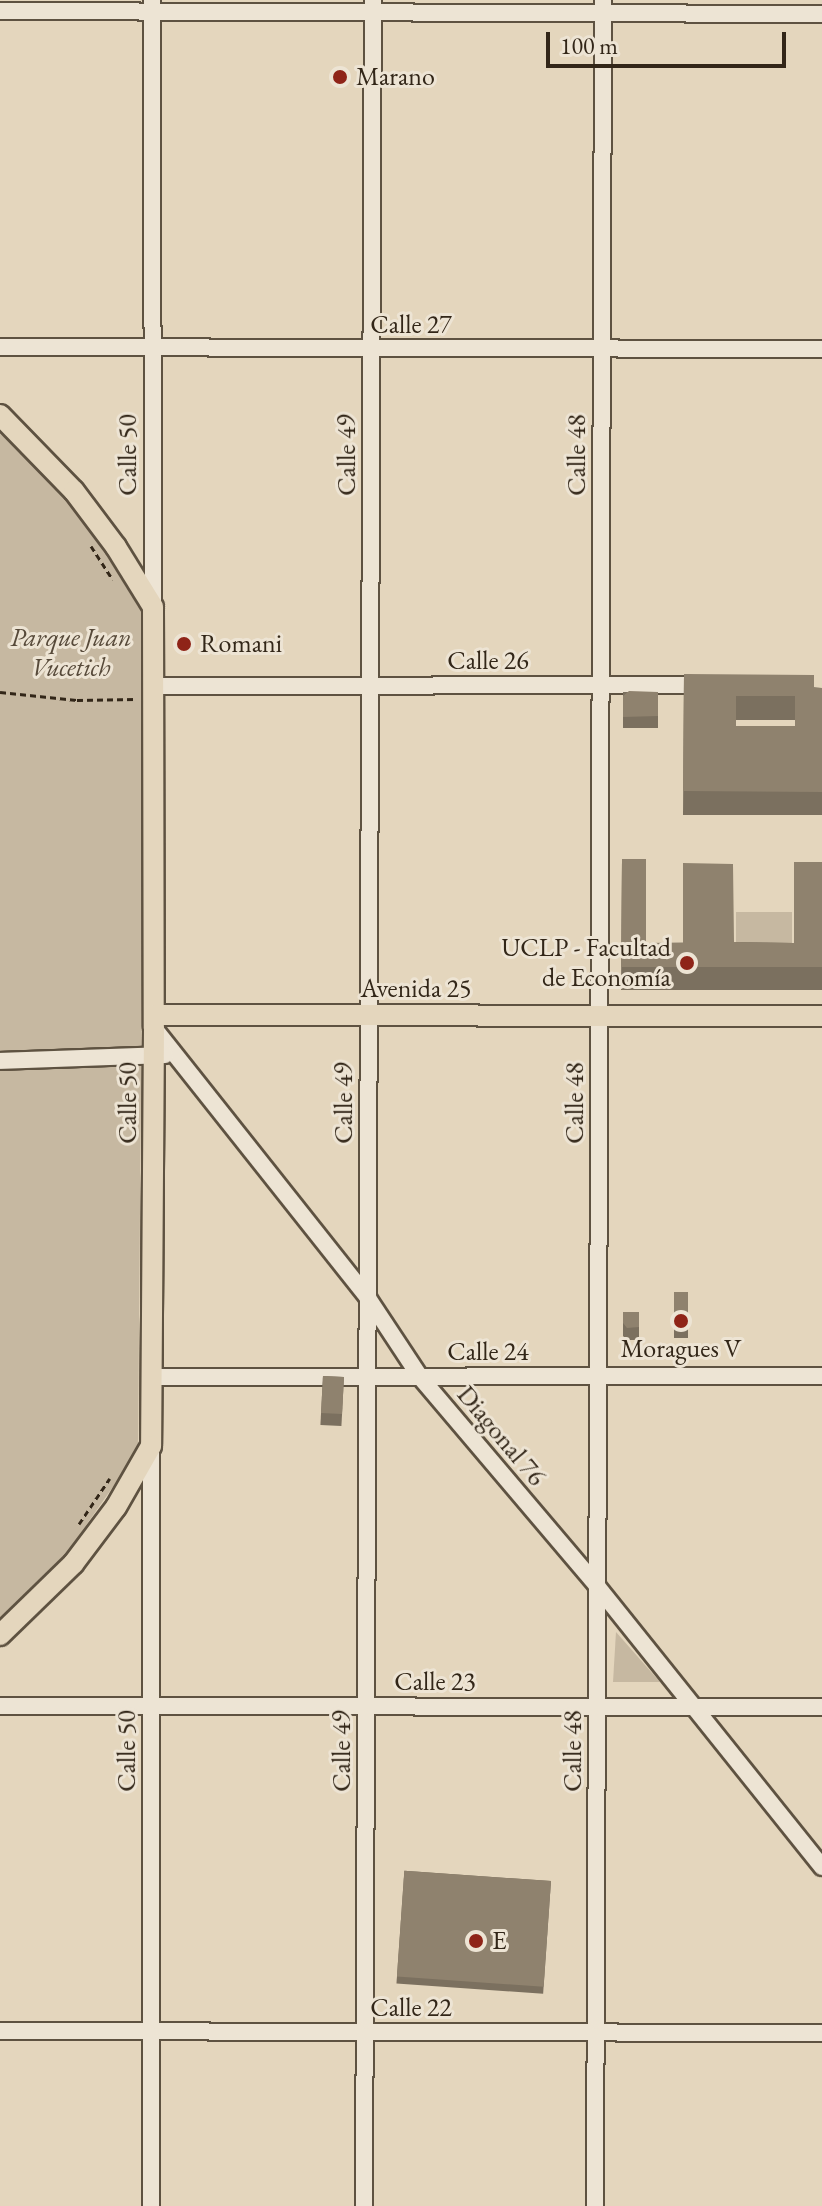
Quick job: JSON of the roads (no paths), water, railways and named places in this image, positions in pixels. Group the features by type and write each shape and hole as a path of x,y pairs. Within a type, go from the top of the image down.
{"main road":[{"path":"0,415 74,491 116,547 153,607"},
{"name":"Calle 50","path":"151,1446 164,1055 154,1021 146,692 153,607"},
{"name":"Avenida 25","path":"599,1022 822,1016"},
{"name":"Avenida 25","path":"154,1021 599,1022 822,1027"},
{"path":"0,1635 73,1564 116,1507 151,1446"}],"street":[{"path":"0,11 152,7 603,7 822,14"},
{"name":"Calle 50","path":"152,7 155,348 153,607"},
{"name":"Calle 49","path":"364,2206 373,7"},
{"name":"Calle 48","path":"595,2206 603,7"},
{"name":"Calle 27","path":"0,347 822,349"},
{"name":"Calle 26","path":"146,692 370,686 727,685"},
{"path":"0,1061 164,1055"},
{"name":"Diagonal 76","path":"164,1055 368,1298 420,1377 597,1586 822,1867"},
{"name":"Calle 24","path":"154,1377 822,1376"},
{"name":"Calle 50","path":"151,1446 151,2206"},
{"name":"Calle 23","path":"0,1706 822,1707"},
{"name":"Calle 22","path":"0,2031 822,2033"}],"place":[{"name":"Marano","path":"340,77"},
{"name":"Romani","path":"184,644"},
{"name":"UCLP - Facultad de Economía","path":"687,963"},
{"name":"Moragues V","path":"681,1321"},
{"name":"E","path":"476,1941"}],"park label":[{"name":"Parque Juan Vucetich","path":"71,653"}]}
